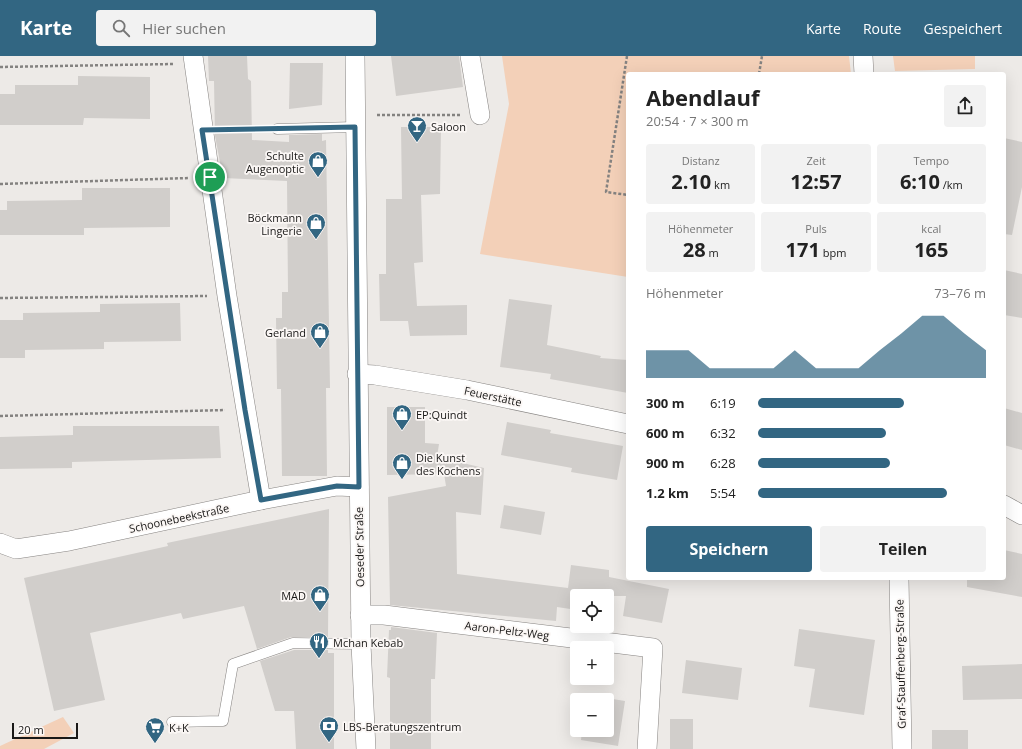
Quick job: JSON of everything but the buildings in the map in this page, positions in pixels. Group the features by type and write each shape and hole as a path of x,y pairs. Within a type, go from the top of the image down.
{"street":[{"name":"Oeseder Straße","path":"355,56 360,615 366,749"},
{"path":"470,56 480,115"},
{"path":"863,56 864,72"},
{"path":"194,60 202,130 227,296 261,500"},
{"name":"Feuerstätte","path":"357,374 375,375 466,390 626,424"},
{"name":"Schoonebeekstraße","path":"0,543 16,549 69,542 261,500 337,486 359,487"},
{"path":"1006,506 1022,515"},
{"name":"Graf-Stauffenberg-Straße","path":"899,580 902,749"},
{"name":"Aaron-Peltz-Weg","path":"360,615 384,615 653,648 647,749"}],"lane":[{"path":"277,129 355,121"},
{"path":"172,722 223,721 233,664 293,643 361,644"}],"path":[{"path":"626,56 606,192 626,195"},
{"path":"759,72 762,56"},
{"path":"0,67 194,60"},
{"path":"355,121 480,115"},
{"path":"202,130 277,129"},
{"path":"0,184 210,177"},
{"path":"0,298 227,296"},
{"path":"0,416 245,410"}],"shaded area":[{"path":"502,56 849,56 851,72 626,72 626,277 480,254 509,104"},
{"path":"893,56 975,56 975,69 895,71"},
{"path":"63,717 74,733 44,749 0,749 0,746"}],"place":[{"name":"Saloon","path":"417,143"},
{"name":"Schulte Augenoptic","path":"318,178"},
{"name":"Böckmann Lingerie","path":"316,240"},
{"name":"Gerland","path":"320,349"},
{"name":"EP:Quindt","path":"402,431"},
{"name":"Die Kunst des Kochens","path":"402,480"},
{"name":"MAD","path":"320,612"},
{"name":"Mchan Kebab","path":"319,659"},
{"name":"LBS-Beratungszentrum","path":"329,743"},
{"name":"K+K","path":"155,744"}],"route":[{"path":"355,127 359,487 337,486 261,500 227,296 210,177 202,130 355,127"}]}
